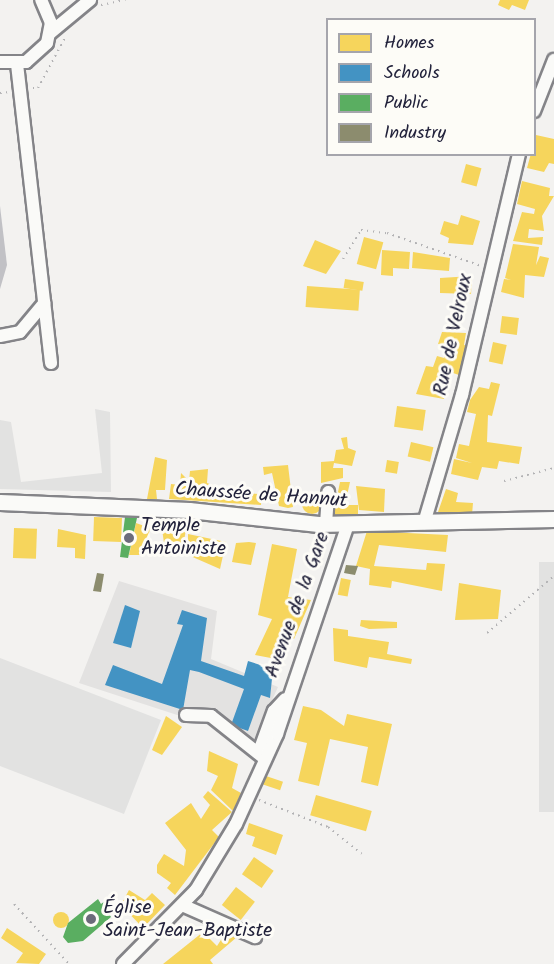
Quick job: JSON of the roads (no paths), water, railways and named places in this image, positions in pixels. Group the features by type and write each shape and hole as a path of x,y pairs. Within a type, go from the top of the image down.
{"main road":[{"name":"Chaussée de Hannut","path":"0,502 189,510 326,524 554,519"}],"street":[{"path":"41,0 50,33"},
{"path":"0,62 16,64 34,57 50,33 92,5"},
{"path":"536,106 554,60"},
{"path":"16,64 51,363"},
{"name":"Rue de Velroux","path":"424,523 462,395 489,269 518,156"},
{"path":"0,336 20,332 44,303"},
{"path":"326,524 327,492"},
{"name":"Avenue de la Gare","path":"123,964 182,905 249,796 264,758 277,734 285,699 348,524"},
{"path":"186,715 211,716 264,758"},
{"path":"182,905 255,937"}],"place":[{"name":"Temple Antoiniste","path":"129,538"},
{"name":"Église Saint-Jean-Baptiste","path":"91,919"}]}
